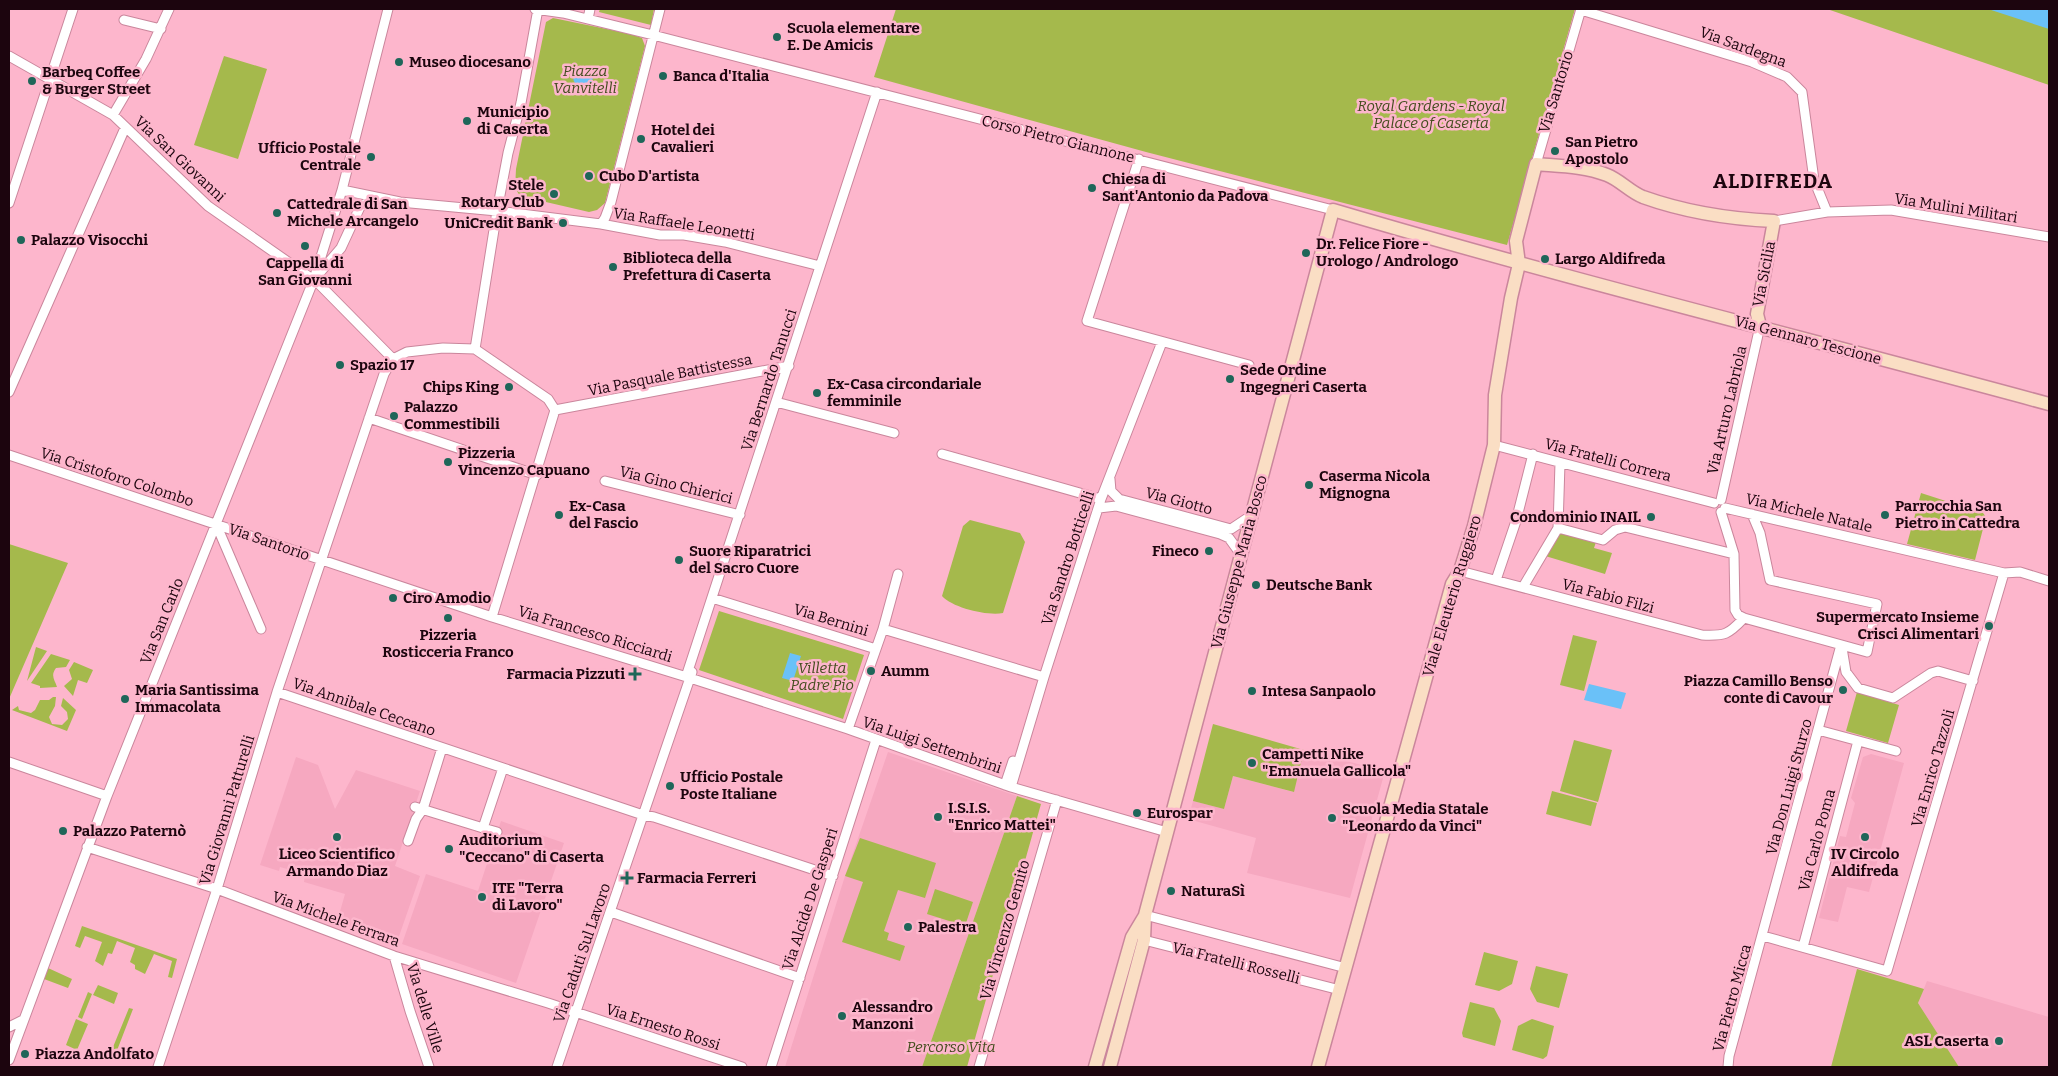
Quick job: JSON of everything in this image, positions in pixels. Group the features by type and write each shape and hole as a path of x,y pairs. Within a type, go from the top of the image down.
{"street":[{"path":"9,204 73,9"},
{"path":"113,115 146,59 169,9"},
{"path":"314,279 342,190 388,9"},
{"path":"588,19 590,9"},
{"path":"601,224 612,202 660,9"},
{"name":"Via Santorio","path":"1520,264 1516,241 1536,164 1581,9"},
{"name":"Via Sardegna","path":"1581,9 1752,62 1787,76 1802,92 1814,180 1827,212"},
{"path":"475,349 508,154 521,103 537,11"},
{"name":"Corso Pietro Giannone","path":"537,11 588,19 654,35 1139,159 1333,210 1520,264"},
{"path":"124,20 160,29"},
{"name":"Via San Giovanni","path":"9,56 113,115 208,206 314,279 393,359"},
{"name":"Via Bernardo Tanucci","path":"688,677 877,92"},
{"path":"9,392 125,128"},
{"path":"1139,159 1087,321 1249,365"},
{"path":"1536,164 1578,167 1608,176 1642,196 1690,210 1744,220 1774,220"},
{"name":"Via Raffaele Leonetti","path":"342,190 400,202 601,224 660,235 684,235 725,242 820,266"},
{"path":"314,279 341,248 360,207 371,197"},
{"name":"Via Giuseppe Maria Bosco","path":"1095,1067 1145,915 1333,210"},
{"name":"Via Mulini Militari","path":"1774,220 1827,212 1891,210 2049,237"},
{"name":"Via Sicilia","path":"1760,326 1757,314 1774,220"},
{"name":"Via Gennaro Tescione","path":"1520,264 2049,404"},
{"name":"Viale Eleuterio Ruggiero","path":"1318,1067 1452,584 1460,571 1480,502 1494,445 1495,395 1511,298 1520,264"},
{"name":"Via San Carlo","path":"9,1060 87,847 314,279"},
{"name":"Via Arturo Labriola","path":"1720,506 1760,326"},
{"name":"Via Sandro Botticelli","path":"1008,786 1100,504 1162,342"},
{"path":"393,359 407,352 443,348 475,349 548,399 555,410 537,475 492,617"},
{"name":"Via Giovanni Patturelli","path":"158,1067 217,889 278,692 384,374 393,359"},
{"name":"Via Pasquale Battistessa","path":"555,410 789,366"},
{"path":"776,402 894,433"},
{"path":"369,418 537,475"},
{"name":"Via Fratelli Correra","path":"1494,445 1720,506"},
{"name":"Via Giotto","path":"942,454 1100,504 1116,506 1220,534 1229,538 1242,556"},
{"path":"1496,580 1516,521 1533,454"},
{"name":"Via Cristoforo Colombo","path":"9,456 216,524"},
{"path":"1523,587 1558,528 1560,463"},
{"name":"Via Giotto","path":"1110,476 1111,491 1119,499 1231,529 1253,514"},
{"name":"Via Gino Chierici","path":"605,481 740,515"},
{"path":"1720,506 1734,554 1735,610 1738,615 1867,652 1877,604 1770,580 1760,533 1752,514"},
{"name":"Via Michele Natale","path":"1720,506 2004,573 2020,572 2049,581"},
{"path":"216,524 261,629"},
{"name":"Via Santorio","path":"216,524 492,617"},
{"path":"1558,528 1603,540 1616,530 1625,527 1734,554"},
{"name":"Via Fabio Filzi","path":"1460,571 1702,635 1723,636 1732,631 1744,618"},
{"name":"Via Enrico Tazzoli","path":"1803,947 1887,971 2004,573"},
{"path":"882,629 898,574"},
{"name":"Via Bernini","path":"714,598 876,648 882,629 1042,677"},
{"name":"Via Francesco Ricciardi","path":"492,617 688,677"},
{"path":"1841,645 1846,672 1858,688 1893,698 1931,673 1938,671 1972,681"},
{"name":"Via Don Luigi Sturzo","path":"1763,936 1841,645"},
{"path":"848,730 876,648"},
{"name":"Via Luigi Settembrini","path":"688,677 1008,786 1167,832"},
{"name":"Via Caduti Sul Lavoro","path":"557,1067 611,912 688,677"},
{"name":"Via Annibale Ceccano","path":"278,692 643,815 833,876"},
{"path":"1818,730 1896,751"},
{"name":"Via Alcide De Gasperi","path":"771,1067 876,740"},
{"name":"Via Carlo Poma","path":"1803,947 1858,741"},
{"name":"Via Annibale Ceccano","path":"408,841 442,748"},
{"path":"9,762 107,796"},
{"path":"483,828 504,768"},
{"name":"Via Vincenzo Gemito","path":"979,1067 1057,800"},
{"path":"419,808 497,832"},
{"name":"Via Michele Ferrara","path":"87,847 217,889 394,956 576,1013"},
{"path":"611,912 800,978"},
{"name":"Via Fratelli Rosselli","path":"1145,915 1346,968"},
{"path":"1763,936 1803,947"},
{"name":"Via Pietro Micca","path":"1728,1067 1729,1056 1763,936"},
{"name":"Via Giuseppe Maria Bosco","path":"1110,1067 1138,939"},
{"name":"Via Fratelli Rosselli","path":"1138,939 1340,990"},
{"name":"Via delle Ville","path":"394,956 429,1067"},
{"name":"Via Ernesto Rossi","path":"576,1013 742,1067"},
{"path":"9,1027 24,1020"}],"shaded area":[{"path":"1304,750 1385,771 1350,898 1247,873 1256,838 1188,819 1193,801 1224,809 1233,776 1293,792"},
{"path":"888,752 1017,796 922,1067 785,1067 845,876"},
{"name":"IV Circolo Aldifreda","path":"1871,754 1904,763 1869,892 1847,887 1838,922 1819,918 1840,836 1846,837 1855,803 1851,798 1863,757"},
{"name":"Liceo Scientifico Armando Diaz","path":"296,757 318,765 335,809 356,770 420,791 395,866 420,876 397,942 337,922 345,894 304,882 305,874 280,867 279,871 260,865"},
{"name":"ITE \"Terra di Lavoro\"","path":"501,821 564,843 516,983 402,944 426,874 478,891"},
{"path":"1927,981 2049,1017 2049,1067 1959,1067 1918,1003"}],"green space":[{"path":"600,9 654,9 651,25 599,12"},
{"name":"Royal Gardens - Royal Palace of Caserta","path":"896,9 1575,9 1507,245 1146,152 874,77"},
{"path":"1827,9 2049,9 2049,85"},
{"name":"Piazza Vanvitelli","path":"553,18 631,34 642,38 645,46 605,203 597,210 589,212 520,196 515,188 516,169 546,22"},
{"path":"224,56 267,69 238,159 194,145"},
{"path":"1921,493 1983,513 1986,517 1975,560 1907,544"},
{"path":"970,520 1020,533 1025,542 1003,613 996,614 971,610 954,604 942,596 963,526"},
{"path":"1558,528 1597,539 1594,548 1612,553 1605,574 1542,555"},
{"path":"9,544 68,563 9,699"},
{"name":"Villetta Padre Pio","path":"719,611 864,655 843,719 699,670"},
{"path":"1573,635 1597,641 1584,691 1560,685"},
{"path":"36,647 47,651 27,681"},
{"path":"51,654 70,660 66,667 56,668 53,673 57,687 40,688 40,686 31,683"},
{"path":"74,662 93,670 87,683 78,680 73,696 64,686 72,679 69,670"},
{"path":"1857,692 1899,705 1888,743 1846,731"},
{"path":"56,697 55,706 49,717 52,724 62,725 68,719 67,712 61,706 63,698 76,710 67,731 12,710 18,706 19,710 31,713 35,710 40,700 49,700"},
{"name":"Campetti Nike \"Emanuela Gallicola\"","path":"1213,724 1304,750 1294,792 1233,776 1224,809 1193,801"},
{"path":"1574,740 1612,750 1598,802 1560,791"},
{"path":"1552,791 1597,803 1591,826 1546,814"},
{"name":"Percorso Vita","path":"1017,796 1041,804 967,1067 922,1067"},
{"path":"860,838 936,863 925,898 898,890 884,931 889,933 887,940 905,946 900,961 842,942 863,882 845,876"},
{"path":"935,889 973,902 965,926 927,914"},
{"path":"82,926 177,959 172,978 168,977 172,961 154,954 145,974 135,969 135,965 130,962 135,948 117,941 112,954 108,953 103,966 95,961 102,942 85,936 80,948 75,946"},
{"path":"1484,952 1518,961 1512,984 1499,991 1475,985"},
{"path":"1536,966 1568,974 1559,1008 1537,1002 1530,989"},
{"path":"48,968 72,979 68,988 44,979"},
{"path":"1857,969 1924,989 1918,1003 1959,1067 1831,1067"},
{"path":"98,985 118,993 114,1004 93,995"},
{"path":"88,992 92,994 82,1019 78,1017"},
{"path":"1470,1002 1494,1008 1501,1021 1495,1046 1463,1037 1462,1033"},
{"path":"129,1008 133,1009 116,1053 111,1052"},
{"path":"76,1019 88,1024 77,1050 66,1045"},
{"path":"1532,1019 1554,1026 1547,1056 1543,1059 1512,1050 1518,1026"}],"water":[{"path":"1988,9 2049,9 2049,29"},
{"path":"583,67 590,70 593,77 590,84 583,87 576,84 573,77 576,70"},
{"path":"790,653 801,656 793,681 782,678"},
{"path":"1589,684 1626,693 1621,709 1584,700"}],"place":[{"name":"Scuola elementare E. De Amicis","path":"777,37"},
{"name":"Museo diocesano","path":"399,62"},
{"name":"Banca d'Italia","path":"663,76"},
{"name":"Barbeq Coffee & Burger Street","path":"32,81"},
{"name":"Municipio di Caserta","path":"467,121"},
{"name":"Hotel dei Cavalieri","path":"641,139"},
{"name":"San Pietro Apostolo","path":"1555,151"},
{"name":"Ufficio Postale Centrale","path":"371,157"},
{"name":"Cubo D'artista","path":"589,176"},
{"name":"Chiesa di Sant'Antonio da Padova","path":"1092,188"},
{"name":"Stele Rotary Club","path":"554,194"},
{"name":"Cattedrale di San Michele Arcangelo","path":"277,213"},
{"name":"UniCredit Bank","path":"563,223"},
{"name":"Palazzo Visocchi","path":"21,240"},
{"name":"Cappella di San Giovanni","path":"305,246"},
{"name":"Dr. Felice Fiore - Urologo / Andrologo","path":"1306,253"},
{"name":"Largo Aldifreda","path":"1545,259"},
{"name":"Biblioteca della Prefettura di Caserta","path":"613,267"},
{"name":"Spazio 17","path":"340,365"},
{"name":"Sede Ordine Ingegneri Caserta","path":"1230,379"},
{"name":"Chips King","path":"509,387"},
{"name":"Ex-Casa circondariale femminile","path":"817,393"},
{"name":"Palazzo Commestibili","path":"394,416"},
{"name":"Pizzeria Vincenzo Capuano","path":"448,462"},
{"name":"Caserma Nicola Mignogna","path":"1309,485"},
{"name":"Ex-Casa del Fascio","path":"559,515"},
{"name":"Parrocchia San Pietro in Cattedra","path":"1885,515"},
{"name":"Condominio INAIL","path":"1651,517"},
{"name":"Fineco","path":"1209,551"},
{"name":"Suore Riparatrici del Sacro Cuore","path":"679,560"},
{"name":"Deutsche Bank","path":"1256,585"},
{"name":"Ciro Amodio","path":"393,598"},
{"name":"Pizzeria Rosticceria Franco","path":"448,618"},
{"name":"Supermercato Insieme Crisci Alimentari","path":"1989,626"},
{"name":"Aumm","path":"871,671"},
{"name":"Farmacia Pizzuti","path":"635,674"},
{"name":"Piazza Camillo Benso conte di Cavour","path":"1843,690"},
{"name":"Intesa Sanpaolo","path":"1252,691"},
{"name":"Maria Santissima Immacolata","path":"125,699"},
{"name":"Campetti Nike \"Emanuela Gallicola\"","path":"1252,763"},
{"name":"Ufficio Postale Poste Italiane","path":"670,786"},
{"name":"Eurospar","path":"1137,813"},
{"name":"I.S.I.S. \"Enrico Mattei\"","path":"938,817"},
{"name":"Scuola Media Statale \"Leonardo da Vinci\"","path":"1332,818"},
{"name":"Palazzo Paternò","path":"63,831"},
{"name":"Liceo Scientifico Armando Diaz","path":"337,837"},
{"name":"IV Circolo Aldifreda","path":"1865,837"},
{"name":"Auditorium \"Ceccano\" di Caserta","path":"449,849"},
{"name":"Farmacia Ferreri","path":"627,878"},
{"name":"NaturaSì","path":"1171,891"},
{"name":"ITE \"Terra di Lavoro\"","path":"482,897"},
{"name":"Palestra","path":"908,927"},
{"name":"Alessandro Manzoni","path":"842,1016"},
{"name":"ASL Caserta","path":"1999,1041"},
{"name":"Piazza Andolfato","path":"25,1054"}],"district":[{"name":"ALDIFREDA","path":"1773,181"}]}
